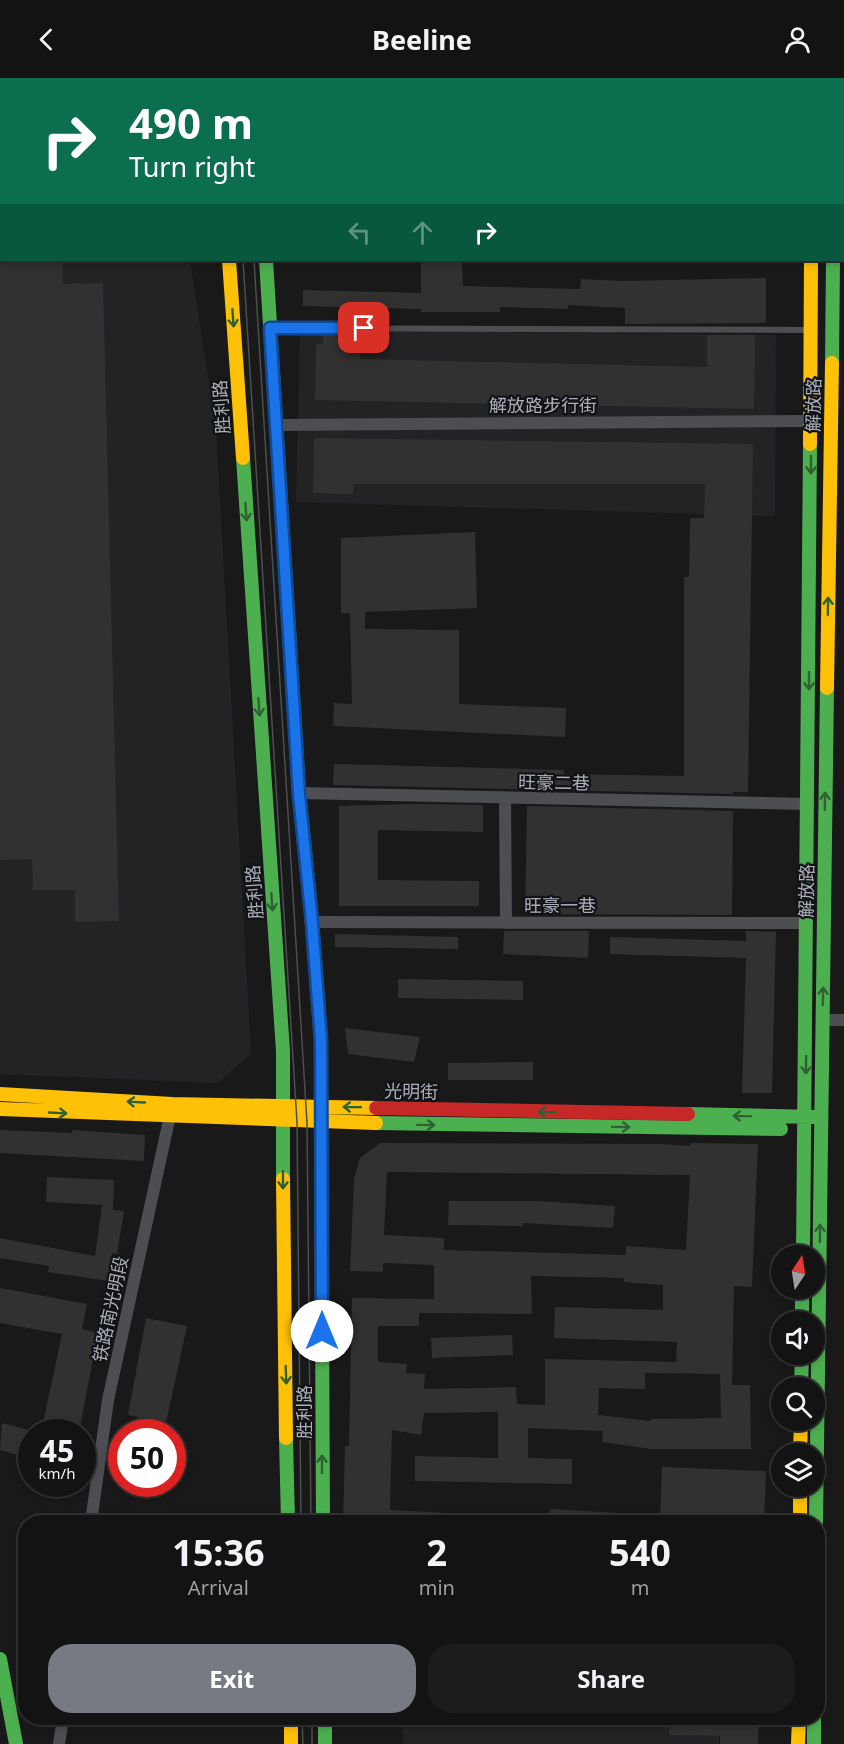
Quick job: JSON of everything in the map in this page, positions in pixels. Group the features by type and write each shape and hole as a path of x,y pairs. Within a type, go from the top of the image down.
{"main road":[{"name":"胜利路","path":"229,261 282,1051 283,1282 288,1515"},
{"name":"胜利路","path":"266,261 299,794 321,1040 323,1515"},
{"name":"解放路","path":"803,1245 811,261"},
{"name":"解放路","path":"816,1515 833,261"},
{"name":"光明街","path":"0,1094 172,1104 804,1123"},
{"name":"光明街","path":"0,1109 170,1119 322,1123 821,1123"},
{"path":"800,1497 800,1515"},
{"path":"0,1659 16,1744"},
{"path":"291,1725 291,1744"},
{"path":"325,1725 325,1744"},
{"path":"798,1744 799,1725"},
{"path":"814,1725 814,1744"}],"street":[{"name":"解放路步行街","path":"276,425 811,421"},
{"name":"旺豪二巷","path":"299,794 808,804"},
{"path":"505,799 506,923"},
{"name":"旺豪一巷","path":"312,922 807,923"},
{"path":"822,1020 844,1020"},
{"name":"铁路南光明段","path":"92,1515 108,1400 172,1104"},
{"path":"59,1744 62,1725"}],"lane":[{"path":"270,328 810,330"}],"shaded area":[{"path":"0,261 190,261 216,428 251,1053 218,1083 0,1074"},
{"path":"300,330 776,335 775,516 296,502"},
{"path":"403,1725 718,1725 719,1744 403,1744"}],"building":[{"path":"0,261 62,261 63,284 103,283 119,921 75,922 75,890 33,890 32,859 0,860"},
{"path":"421,261 462,261 463,286 580,289 581,279 624,281 766,278 766,323 625,324 625,308 568,305 568,309 500,307 500,312 421,312 421,309 303,306 303,290 421,293"},
{"path":"323,335 360,336 360,359 707,367 707,335 755,335 754,409 315,400 316,344 323,344"},
{"path":"314,438 753,444 748,792 733,792 733,794 333,785 334,764 564,770 564,774 684,776 684,577 689,577 690,518 704,518 705,484 354,484 353,494 313,493"},
{"path":"475,532 477,608 365,612 365,629 459,630 459,704 566,708 565,737 333,726 334,703 352,704 350,613 341,613 341,538"},
{"path":"483,805 483,832 378,830 378,880 479,881 479,906 339,906 339,806"},
{"path":"527,806 733,811 732,915 525,914"},
{"path":"504,931 589,931 588,958 503,954"},
{"path":"746,931 776,932 772,1093 742,1093 746,958 610,954 610,937 746,941"},
{"path":"335,934 458,937 458,949 335,947"},
{"path":"398,979 523,981 523,1000 398,998"},
{"path":"345,1028 420,1037 414,1062 348,1054"},
{"path":"533,1062 533,1080 448,1080 448,1063"},
{"path":"0,1130 72,1133 72,1130 145,1135 144,1161 0,1153"},
{"path":"380,1143 690,1146 690,1143 758,1144 752,1287 734,1286 732,1385 750,1385 751,1449 652,1449 602,1442 603,1431 528,1428 528,1458 572,1459 572,1484 415,1481 415,1456 498,1458 498,1412 424,1413 421,1435 392,1430 390,1510 464,1515 343,1515 345,1446 349,1446 352,1298 434,1299 434,1265 383,1263 383,1272 350,1271 354,1179 360,1158","holes":["387,1172 690,1175 686,1250 626,1246 626,1255 444,1250 444,1238 384,1235","531,1276 624,1278 624,1282 663,1285 663,1310 555,1307 554,1338 677,1342 676,1362 545,1359 545,1405 517,1404 516,1387 424,1389 425,1374 406,1373 407,1364 378,1362 378,1326 419,1326 419,1313 532,1314","645,1373 720,1374 721,1418 651,1419 651,1421 598,1415 599,1388 645,1389"]},
{"path":"47,1177 114,1180 113,1210 124,1211 117,1254 112,1253 108,1281 48,1272 49,1266 0,1258 0,1238 95,1256 102,1205 46,1202"},
{"path":"449,1201 537,1201 615,1206 613,1228 523,1223 523,1226 448,1225"},
{"path":"0,1288 87,1304 82,1329 98,1333 81,1419 44,1419 62,1334 0,1323"},
{"path":"146,1318 187,1326 167,1419 147,1419 128,1415"},
{"path":"512,1335 513,1355 432,1358 431,1338"},
{"path":"2,1423 18,1427 18,1455 0,1450"},
{"path":"662,1467 766,1471 764,1515 660,1515"},
{"path":"550,1509 636,1514 636,1515 550,1515"},
{"path":"669,1725 759,1725 758,1744 720,1744 720,1736 669,1735"}],"tram line":[{"path":"243,261 297,1122 301,1515"},
{"path":"254,261 307,1123 311,1515"},
{"path":"302,1725 303,1744"},
{"path":"312,1725 312,1744"}],"traffic: fast":[{"path":"266,261 299,793 310,901"},
{"path":"832,363 833,261"},
{"path":"803,1245 810,444"},
{"path":"243,458 283,1051 283,1179"},
{"path":"816,1515 827,688"},
{"path":"321,1092 323,1515"},
{"path":"688,1114 817,1117"},
{"path":"376,1123 781,1129"},
{"path":"802,1299 802,1311"},
{"path":"801,1377 802,1365"},
{"path":"286,1438 288,1515"},
{"path":"0,1659 16,1744"},
{"path":"325,1725 325,1744"},
{"path":"814,1725 814,1744"}],"traffic: slow":[{"path":"229,261 243,458"},
{"path":"810,444 811,261"},
{"path":"827,688 832,363"},
{"path":"0,1094 172,1104 376,1108"},
{"path":"0,1109 376,1123"},
{"path":"283,1179 286,1438"},
{"path":"800,1443 801,1431"},
{"path":"800,1497 800,1515"},
{"path":"291,1725 291,1744"},
{"path":"798,1744 799,1725"}],"traffic: jam":[{"path":"310,901 321,1040 321,1092"},
{"path":"376,1108 688,1114"}],"route":[{"path":"322,1331 321,1040 299,794 270,328 364,328"}]}
